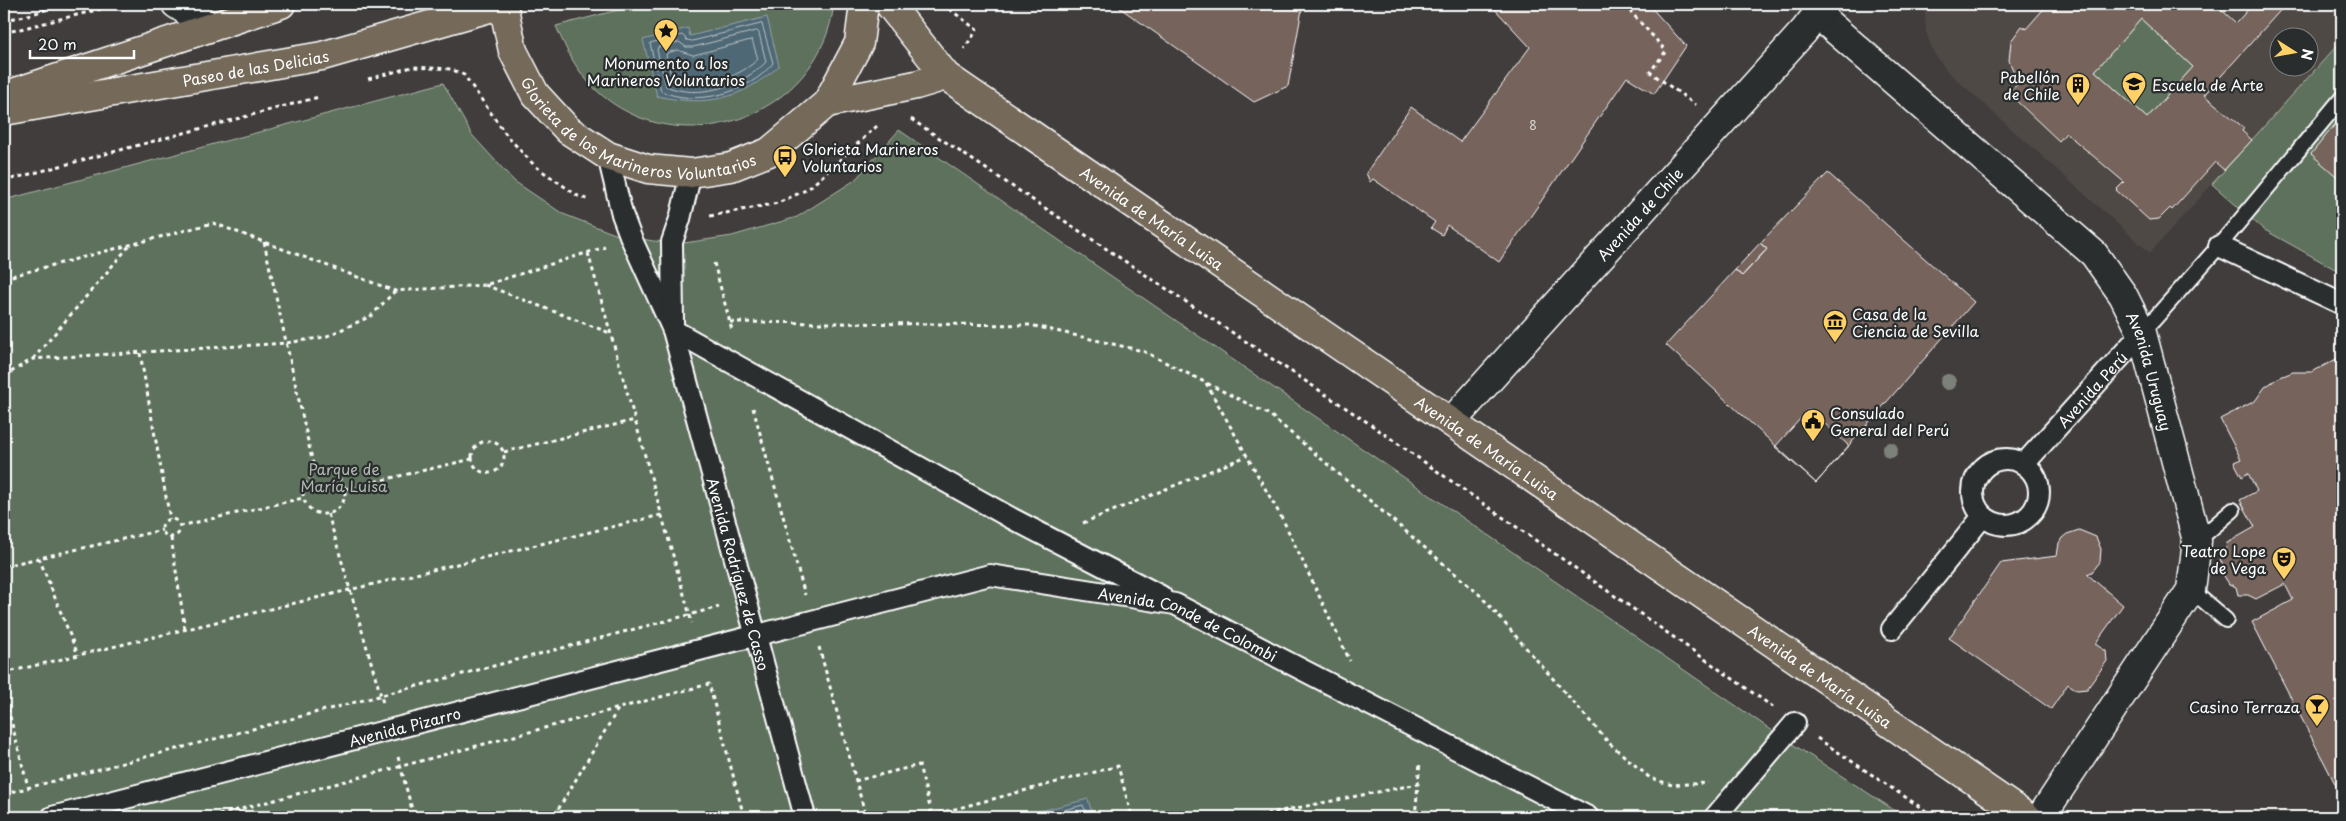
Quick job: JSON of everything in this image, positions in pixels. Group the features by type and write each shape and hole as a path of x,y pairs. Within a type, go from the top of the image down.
{"main road":[{"path":"4,96 281,4"},
{"name":"Glorieta de los Marineros Voluntarios","path":"503,4 513,51 535,94 568,130 608,156 648,169 691,173 731,166 769,152 828,102 859,43 864,4"},
{"name":"Paseo de las Delicias","path":"4,112 322,56 503,4"},
{"name":"Avenida de María Luisa","path":"889,4 946,76 2027,817"},
{"path":"828,102 916,85 946,76"}],"street":[{"path":"176,4 211,27"},
{"name":"Avenida de Chile","path":"1451,422 1821,9"},
{"name":"Avenida Uruguay","path":"1821,9 2094,254 2123,295 2142,333 2196,542 2191,590 2041,817"},
{"path":"608,156 622,214 673,330 1048,537 1175,604"},
{"path":"673,330 672,242 680,219 691,173"},
{"path":"2219,246 2342,304"},
{"name":"Avenida Rodríguez de Casso","path":"673,330 805,817"},
{"name":"Avenida Perú","path":"2024,464 2142,333"},
{"path":"1996,460 2016,460 2024,464 2032,471 2038,481 2038,503 2024,520 2014,524 2003,525 1992,522 1983,516 1977,508 1973,489 1981,471 1996,460"},
{"path":"1892,629 1983,516"},
{"name":"Avenida Conde de Colombi","path":"756,635 990,575 1175,604 1588,817"},
{"name":"Avenida Pizarro","path":"52,817 756,635"},
{"path":"1715,817 1795,723"}],"lane":[{"name":"Avenida Perú","path":"2142,333 2219,246 2342,98"},
{"path":"2196,542 2233,510"},
{"path":"2191,590 2226,620"}],"path":[{"path":"4,20 65,4"},
{"path":"4,33 121,4"},
{"path":"943,4 977,30 970,40"},
{"path":"1624,4 1666,51 1650,72 1722,121"},
{"path":"367,79 412,67 451,70 464,75 508,137 535,166 578,196 622,214"},
{"path":"4,181 319,97"},
{"path":"906,119 914,120 934,132 1370,424 1795,723 1935,817"},
{"path":"680,219 709,217 778,203 808,189 880,123"},
{"path":"4,278 213,223 395,291 485,285 631,238"},
{"path":"264,242 315,473"},
{"path":"4,376 33,359 130,244"},
{"path":"588,253 700,649 744,817"},
{"path":"714,263 866,817"},
{"path":"485,285 610,334"},
{"path":"33,359 286,342 325,337 371,316 395,291"},
{"path":"730,322 1030,325 1143,351 1270,414 1480,595 1609,742 1650,778 1672,785 1747,780"},
{"path":"140,353 170,519"},
{"path":"1206,382 1284,522 1350,662"},
{"path":"504,452 635,420"},
{"path":"484,441 496,443 504,452 502,465 492,472 479,470 474,466 472,459 475,447 484,441"},
{"path":"1048,537 1248,456"},
{"path":"344,489 472,459"},
{"path":"322,471 337,476 342,482 344,489 345,497 341,505 328,514 313,511 303,498 303,488 307,479 315,473 322,471"},
{"path":"180,526 303,498"},
{"path":"328,514 391,730 414,817"},
{"path":"4,673 661,515"},
{"path":"170,538 180,532 180,526 176,520 170,519 164,523 162,530 170,538 185,629"},
{"path":"4,566 162,530"},
{"path":"39,558 78,655"},
{"path":"4,794 746,600"},
{"path":"211,817 709,684"},
{"path":"4,693 28,787"},
{"path":"556,817 559,808 618,708"},
{"path":"1415,817 1422,732"},
{"path":"856,780 919,765 932,816 1118,766 1132,817"},
{"path":"1251,817 1418,784"},
{"path":"1284,811 1285,817"}],"shaded area":[{"name":"Escuela de Arte","path":"1924,4 2342,4 2342,40 2318,67 2318,28 2268,28 2268,78 2308,78 2150,253 1947,71 1934,53 1926,32"}],"green space":[{"path":"641,4 834,4 823,43 803,76 774,101 741,118 704,126 666,125 629,113 596,90 583,76 564,44 556,26"},
{"path":"2141,19 2193,67 2147,118 2095,71"},
{"path":"2342,40 2342,273 2263,229 2212,184 2308,78 2318,78 2318,67"},
{"name":"Parque de María Luisa","path":"443,83 472,135 514,181 563,214 615,234 653,241 684,243 732,236 797,217 855,180 899,130 1783,738 1905,817 4,817 4,200"}],"water":[{"path":"767,17 779,66 765,78 751,87 722,98 692,101 657,96 643,40 688,28 690,36"},
{"path":"1088,799 1093,817 1017,817"}],"building":[{"path":"1121,4 1303,4 1288,86 1254,102 1120,8"},
{"path":"1490,4 1648,4 1686,46 1654,94 1627,77 1499,262 1447,225 1442,235 1431,228 1435,222 1373,179 1370,182 1366,173 1411,107 1460,142 1530,47"},
{"name":"Pabellón de Chile","path":"2048,4 2215,4 2236,23 2253,4 2286,4 2204,95 2244,128 2242,131 2252,140 2224,170 2215,162 2172,210 2170,208 2159,219 2149,220 2116,190 2124,182 2066,133 2059,141 2008,93 2022,80 2014,72 2009,61 2011,41 2022,26 2026,29","holes":["2141,19 2193,67 2147,118 2095,71"]},
{"path":"2342,116 2342,181 2311,154"},
{"path":"1828,173 1974,302 1816,483 1666,345 1735,270 1742,276 1767,249 1760,243"},
{"path":"1760,243 1767,249 1742,276 1735,270"},
{"name":"Teatro Lope de Vega","path":"2342,356 2342,797 2252,622 2293,600 2285,584 2256,599 2248,595 2238,595 2236,587 2229,584 2224,576 2224,567 2220,560 2225,552 2227,543 2255,527 2240,500 2257,491 2248,473 2242,477 2234,462 2241,459 2220,419 2255,401 2265,387 2278,378 2293,372 2312,372"},
{"path":"1809,409 1849,446 1816,483 1775,447"},
{"path":"2079,530 2096,537 2101,549 2100,562 2092,572 2087,574 2123,605 2095,644 2106,651 2107,661 2087,689 2077,690 2068,684 2051,709 1949,638 2001,563 2057,556 2059,543 2062,538"}],"place":[{"name":"Monumento a los Marineros Voluntarios","path":"666,52"},
{"name":"Escuela de Arte","path":"2134,105"},
{"name":"Pabellón de Chile","path":"2078,106"},
{"name":"Glorieta Marineros Voluntarios","path":"785,178"},
{"name":"Casa de la Ciencia de Sevilla","path":"1835,343"},
{"name":"Consulado General del Perú","path":"1813,442"},
{"name":"Teatro Lope de Vega","path":"2284,580"},
{"name":"Casino Terraza","path":"2317,727"}]}
